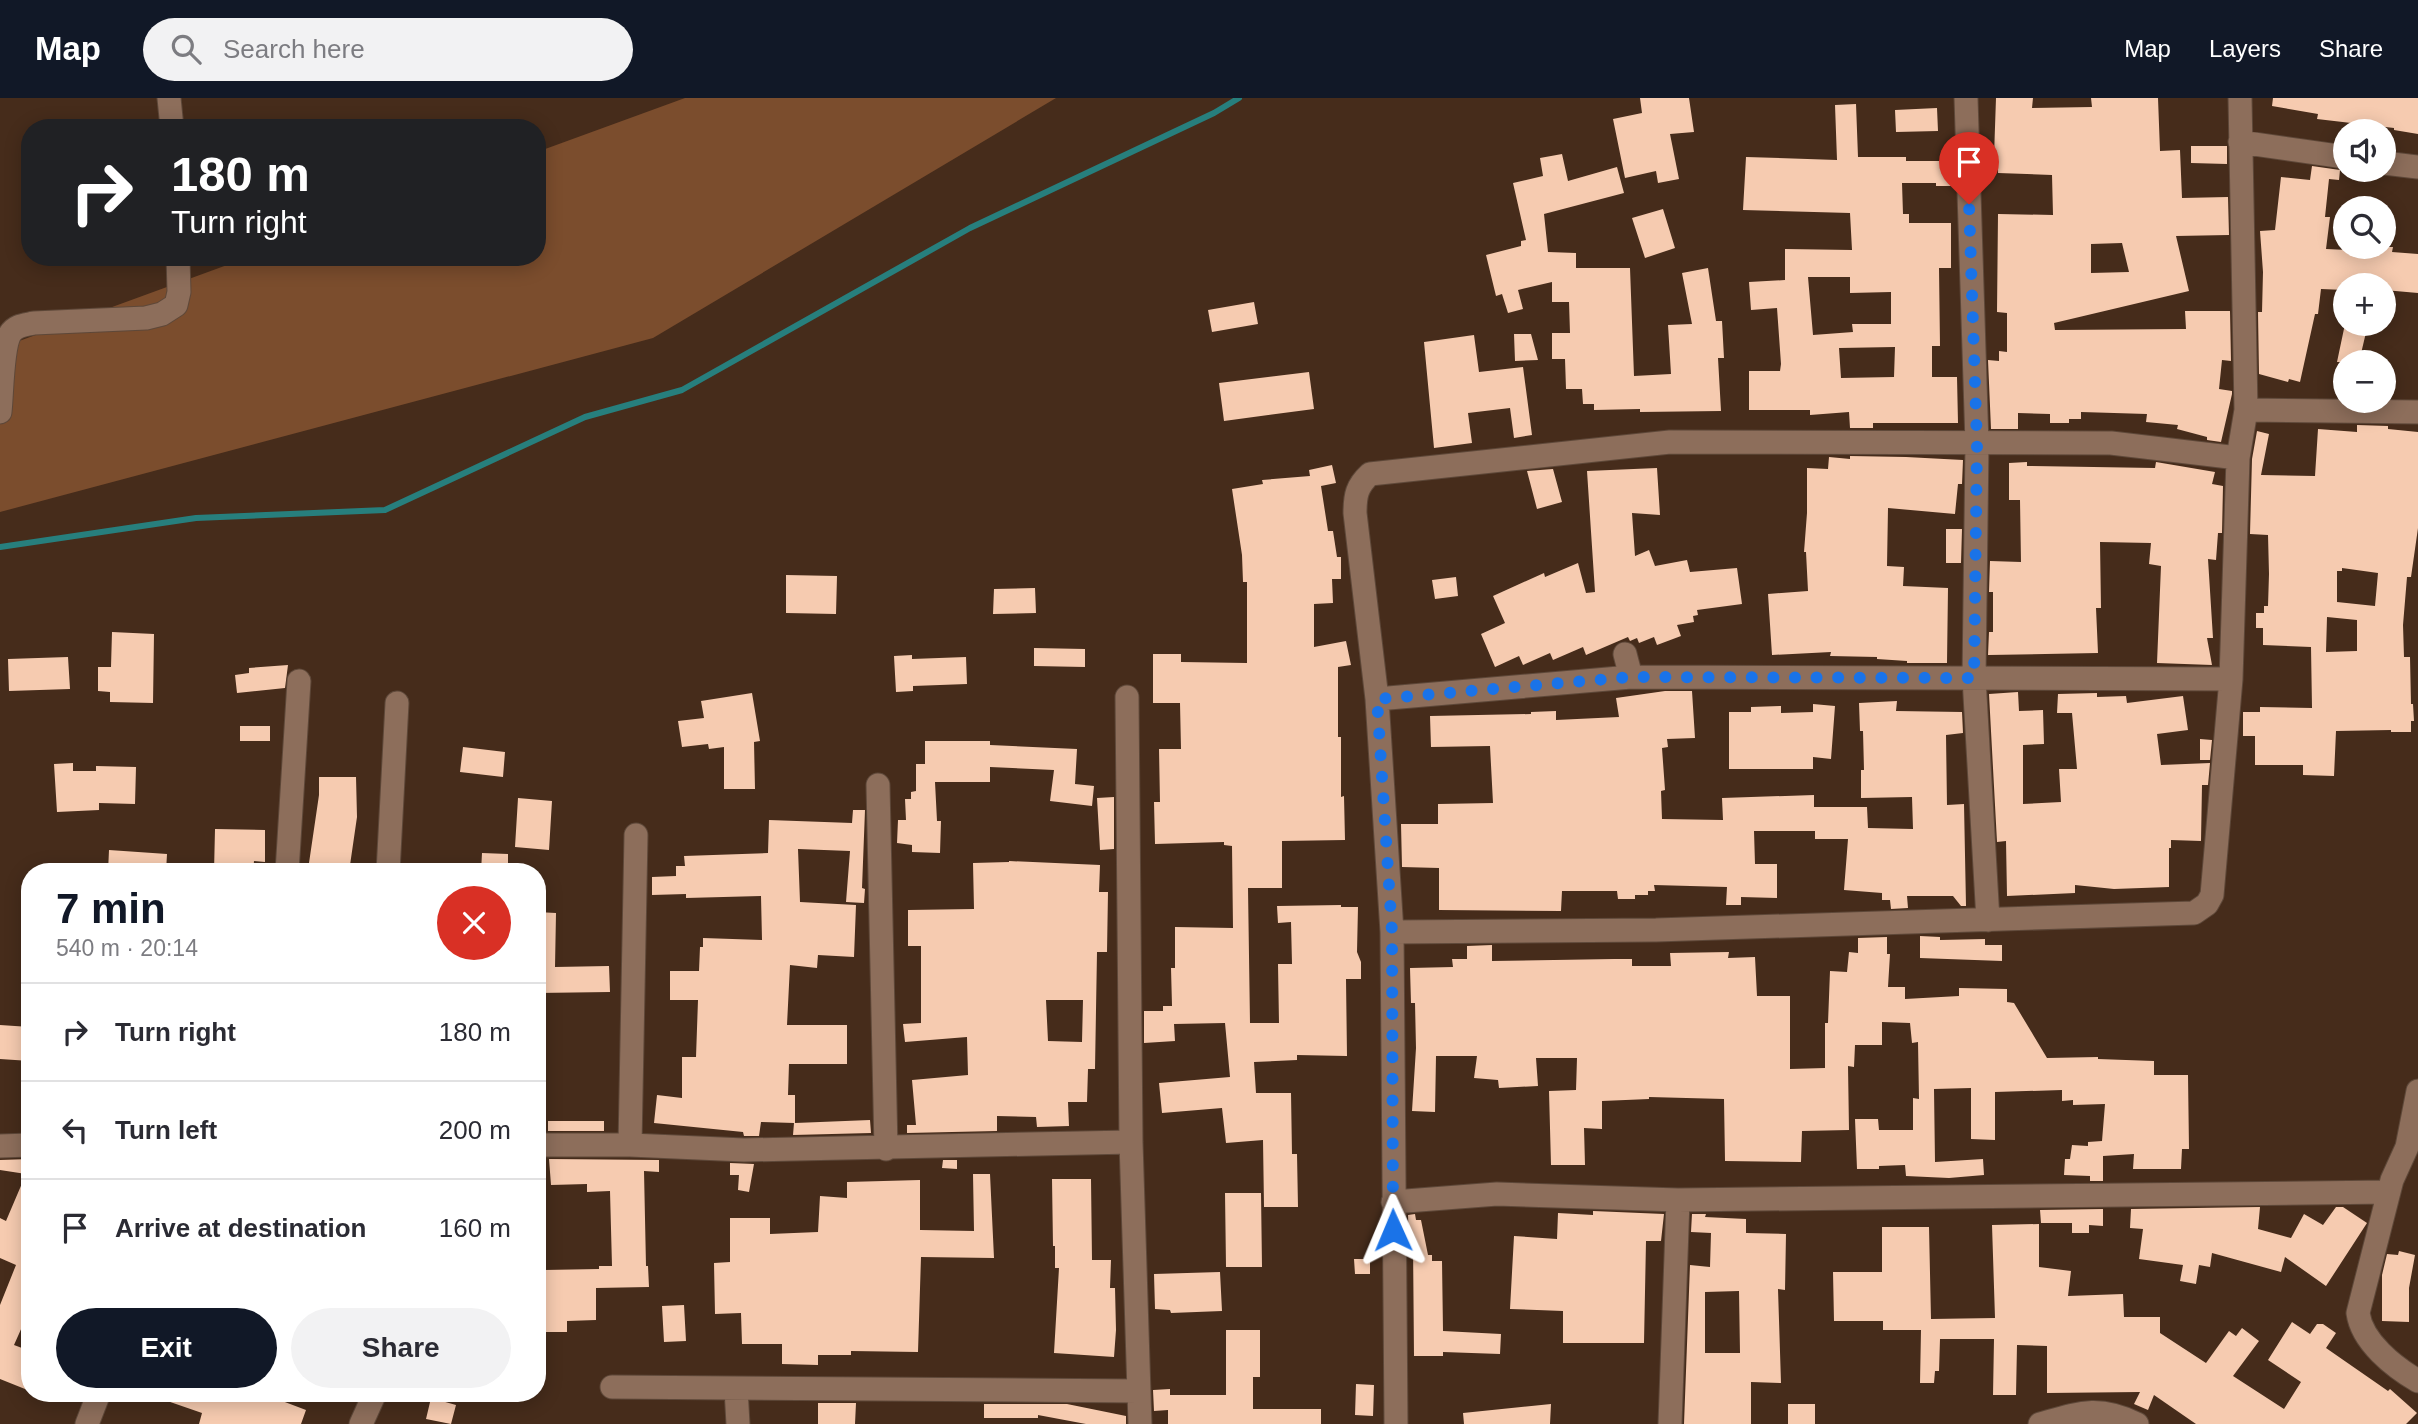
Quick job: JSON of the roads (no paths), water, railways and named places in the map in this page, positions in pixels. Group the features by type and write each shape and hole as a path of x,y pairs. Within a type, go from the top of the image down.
{"street":[{"path":"169,98 171,119"},
{"path":"1966,98 1977,444 1974,678 1988,920"},
{"path":"1392,932 1656,930 2194,913 2201,910 2212,895 2231,679 2238,458 2246,410 2240,98"},
{"path":"2240,142 2333,155"},
{"path":"2396,164 2418,167"},
{"path":"0,412 5,334 34,323 146,318 162,314 176,304 179,292 178,266"},
{"path":"2246,410 2418,412"},
{"path":"1396,1424 1392,932 1377,699 1355,513 1355,497 1359,485 1370,474 1670,442 2111,443 2238,458"},
{"path":"1625,654 1631,677"},
{"path":"1377,699 1631,677 2231,679"},
{"path":"288,863 299,681"},
{"path":"1127,697 1131,1142 1140,1424"},
{"path":"388,863 397,703"},
{"path":"878,785 886,1149"},
{"path":"630,1145 636,835"},
{"path":"2418,1091 2412,1144 2389,1192 2358,1313 2360,1324 2385,1356 2418,1381"},
{"path":"546,1145 630,1145 744,1150 1131,1142"},
{"path":"0,1146 21,1145"},
{"path":"1393,1202 1497,1194 1678,1200 2389,1192"},
{"path":"1670,1424 1678,1200"},
{"path":"612,1387 1138,1391"},
{"path":"736,1389 738,1424"},
{"path":"87,1424 96,1402"},
{"path":"361,1424 371,1402"},
{"path":"2040,1424 2076,1414 2106,1412 2137,1424"}],"waterway":[{"path":"0,547 196,518 385,510 585,417 682,390 970,228 1214,113 1239,98"}]}
